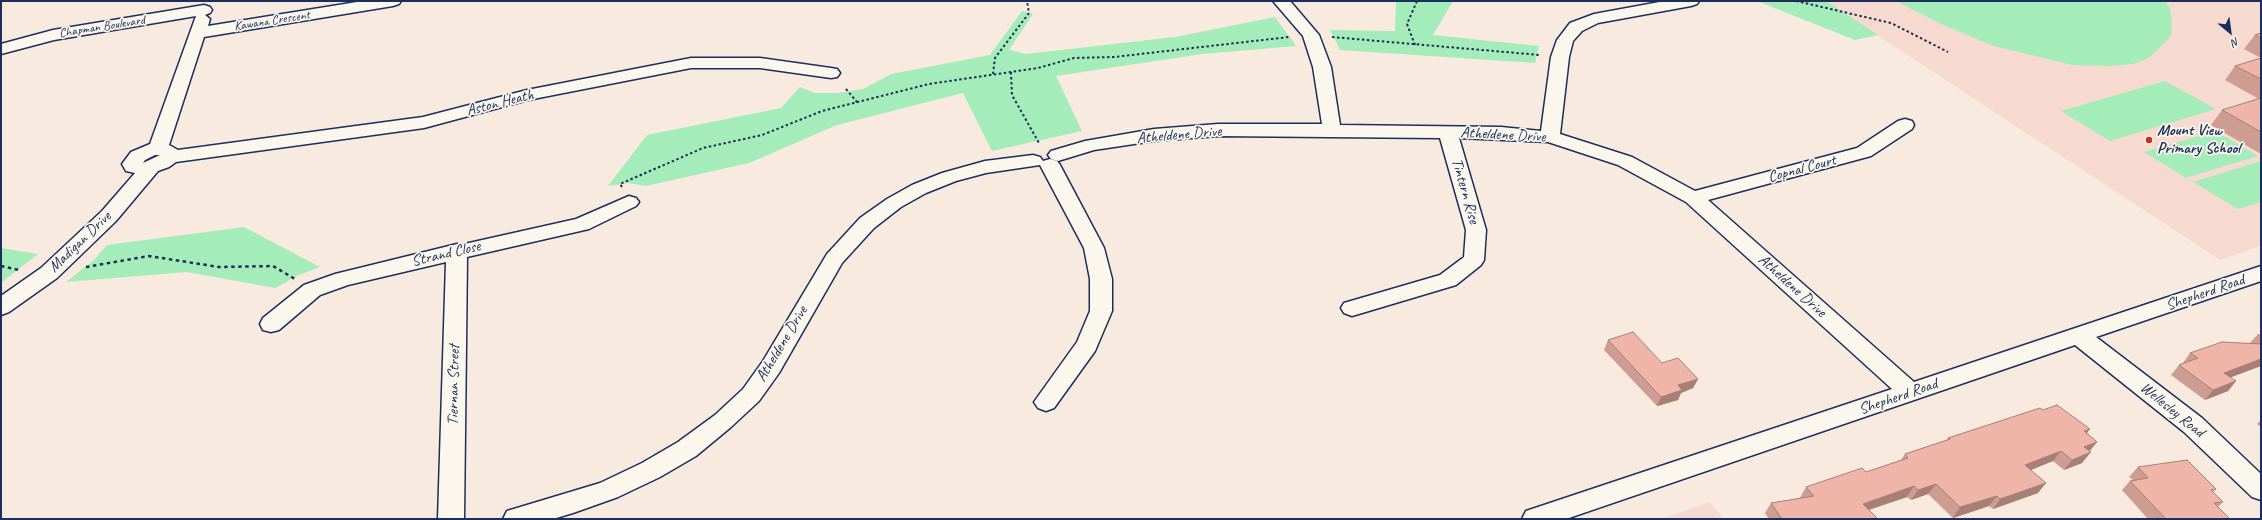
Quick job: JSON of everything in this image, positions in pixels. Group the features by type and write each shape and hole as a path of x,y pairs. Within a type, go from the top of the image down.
{"street":[{"name":"Kawana Crescent","path":"198,33 393,1"},
{"path":"1281,1 1311,35 1322,67 1332,130"},
{"path":"1550,137 1560,57 1565,40 1576,27 1594,19 1691,1"},
{"name":"Madigan Drive","path":"1,307 49,273 109,216 159,158 205,6"},
{"name":"Chapman Boulevard","path":"1,49 53,35 205,6"},
{"name":"Aston Heath","path":"159,158 424,122 528,95 692,63 760,63 831,73"},
{"name":"Copnal Court","path":"1693,198 1864,152 1905,125"},
{"name":"Atheldene Drive","path":"516,519 602,492 651,470 687,449 723,421 751,395 771,367 834,259 867,223 894,203 919,189 949,177 985,167 1045,156 1092,145 1154,135 1218,130 1332,130 1501,133 1550,137 1626,161 1693,198 1911,393"},
{"name":"Tintern Rise","path":"1352,308 1448,280 1474,260 1476,230 1448,133"},
{"path":"1045,156 1094,248 1101,279 1101,311 1087,345 1046,402"},
{"name":"Strand Close","path":"271,324 312,290 343,279 457,251 582,224 629,202"},
{"name":"Tiernan Street","path":"451,519 457,251"},
{"name":"Shepherd Road","path":"1535,519 2261,274"},
{"name":"Wellesley Road","path":"2078,336 2193,424 2261,490"}],"path":[{"path":"993,74 995,58 1029,13 1027,1"},
{"path":"1415,45 1407,24 1417,1"},
{"path":"1796,1 1891,23 1948,52"},
{"path":"629,202 620,184 703,148 762,134 822,111 929,84 1038,68 1074,58 1114,57 1311,35 1560,57"},
{"path":"1011,72 1012,95 1045,156"},
{"path":"846,89 857,102"},
{"path":"83,267 149,256 219,267 273,266 312,290"}],"shaded area":[{"name":"Mount View Primary School","path":"1825,1 2261,1 2261,246 2220,260"},
{"path":"1709,502 1724,519 1662,519"}],"green space":[{"path":"1396,1 1453,1 1433,35 1539,46 1535,63 1340,50 1330,30 1395,31"},
{"path":"1757,1 1826,1 1878,35 1855,40"},
{"path":"1896,1 2166,1 2170,9 2172,23 2171,36 2149,58 2133,64 2110,66 2072,65 1994,46 1941,24"},
{"path":"1022,11 1033,14 1009,50 1026,54 1175,37 1275,17 1296,46 1202,54 1056,76 1082,131 992,151 963,93 837,125 749,163 646,186 628,183 608,186 647,135 781,108 800,87 815,93 838,93 863,89 891,74 990,55"},
{"path":"2165,81 2216,109 2110,141 2061,111"},
{"path":"2216,131 2258,156 2186,178 2144,152"},
{"path":"2261,161 2261,202 2238,209 2193,182"},
{"path":"244,227 320,267 299,275 275,288 187,272 66,282 94,260 107,245"},
{"path":"1,248 38,254 1,283"}],"building":[{"path":"2261,33 2261,38 2255,35"},
{"path":"2261,58 2261,79 2235,66"},
{"path":"2261,98 2261,132 2222,110"},
{"path":"1633,332 1662,363 1678,358 1698,379 1678,385 1682,390 1661,397 1608,340"},
{"path":"2222,342 2261,344 2261,359 2224,373 2236,381 2213,390 2179,365 2198,358 2190,353"},
{"path":"2057,405 2090,429 2084,431 2097,442 2084,447 2091,452 2072,460 2061,451 2025,465 2046,483 2000,499 1997,496 1960,507 1936,484 1918,490 1914,486 1863,504 1878,519 1782,519 1771,503 1814,496 1806,487 1862,468 1866,472 1908,458 1905,454 1950,439 1948,438 2040,408 2043,410"},
{"path":"2187,460 2216,489 2211,490 2223,502 2214,503 2230,519 2166,519 2130,481 2148,478 2138,467"}],"place":[{"name":"Mount View Primary School","path":"2149,140"}]}
